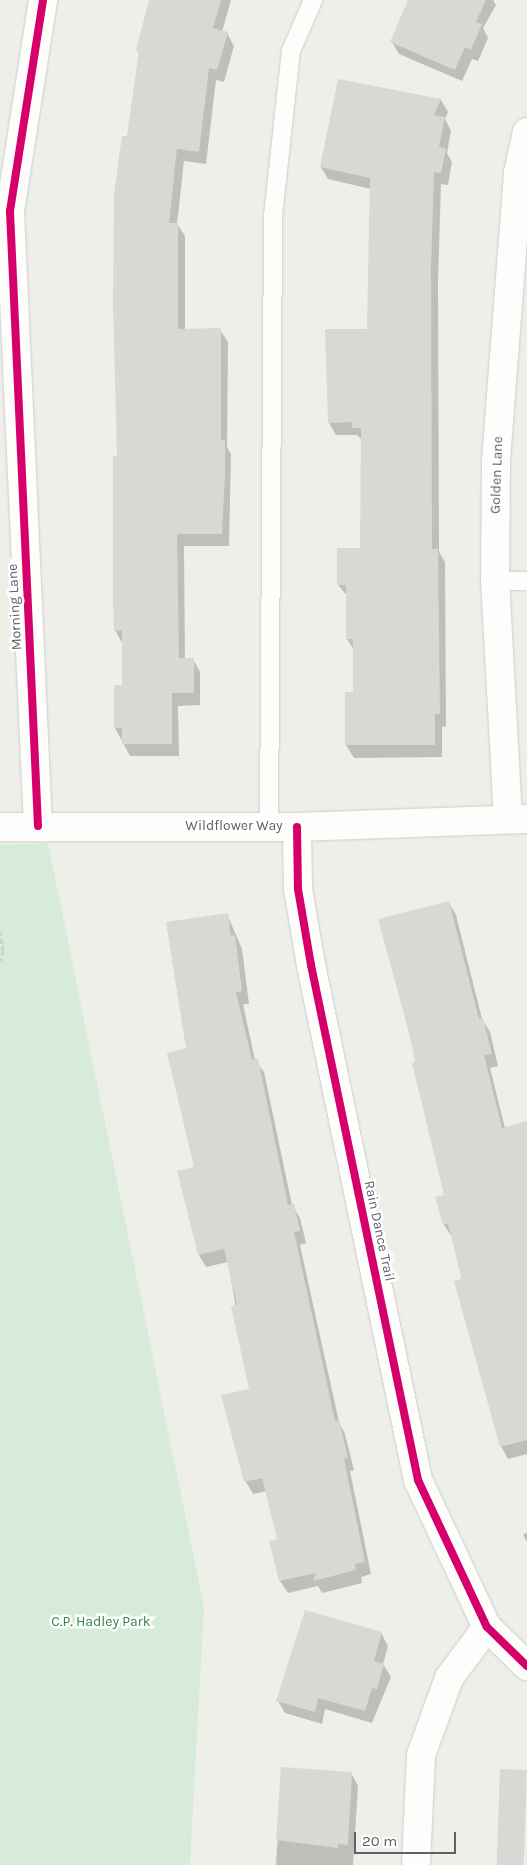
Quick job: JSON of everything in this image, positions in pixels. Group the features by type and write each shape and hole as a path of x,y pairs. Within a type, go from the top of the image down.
{"street":[{"name":"Morning Lane","path":"38,826 10,211 43,0"},
{"name":"Golden Lane","path":"518,819 495,581 496,460 517,333 518,173 527,132"},
{"name":"Wildflower Way","path":"0,827 297,827 518,819"},
{"name":"Rain Dance Trail","path":"297,827 298,889 311,965 418,1480 487,1627"},
{"path":"416,1865 421,1755 449,1678 487,1627 527,1666"}],"lane":[{"path":"269,826 273,216 291,51 313,0"},
{"path":"495,581 527,581"}],"path":[{"path":"0,931 3,950 0,961"}],"green space":[{"name":"C.P. Hadley Park","path":"48,843 204,1607 190,1865 0,1865 0,845"}],"building":[{"path":"149,0 221,0 213,28 228,32 217,70 209,68 199,152 177,149 169,223 178,223 178,329 221,328 221,440 225,440 225,476 222,534 177,534 179,658 194,658 194,693 172,693 172,744 122,744 122,728 114,728 114,685 122,685 122,630 114,631 113,601 113,456 117,456 113,305 114,194 122,136 127,136 139,51 136,50"},
{"path":"408,0 486,0 476,22 482,24 471,50 465,47 455,70 390,42"},
{"path":"338,79 441,99 434,115 445,117 439,147 446,149 441,173 434,172 431,267 432,549 438,549 440,714 435,714 435,745 345,745 345,692 353,692 353,639 346,639 346,585 337,585 337,548 360,548 361,428 352,428 352,422 328,423 325,329 367,329 370,178 320,167"},
{"path":"449,901 479,1019 483,1018 492,1054 484,1055 502,1128 527,1121 527,1440 500,1447 454,1281 462,1279 448,1224 443,1225 435,1197 444,1195 412,1063 415,1062 410,1036 378,919"},
{"path":"228,913 231,936 235,935 242,991 236,992 252,1060 258,1058 288,1205 294,1204 300,1231 294,1232 335,1421 339,1420 348,1458 344,1459 365,1562 355,1564 356,1570 313,1581 316,1573 279,1581 269,1541 277,1539 262,1478 244,1482 221,1395 249,1389 231,1306 237,1305 224,1249 198,1255 177,1171 194,1167 167,1053 186,1048 166,922"},
{"path":"305,1610 382,1632 374,1661 384,1664 377,1689 372,1688 365,1711 318,1698 315,1712 276,1701"},
{"path":"281,1767 352,1772 348,1845 338,1844 338,1848 276,1840"},
{"path":"500,1769 527,1770 524,1865 497,1865"}],"cycle path":[{"path":"38,826 10,211 43,0"},
{"path":"297,827 298,889 311,965 418,1480 487,1627 527,1666"}]}
